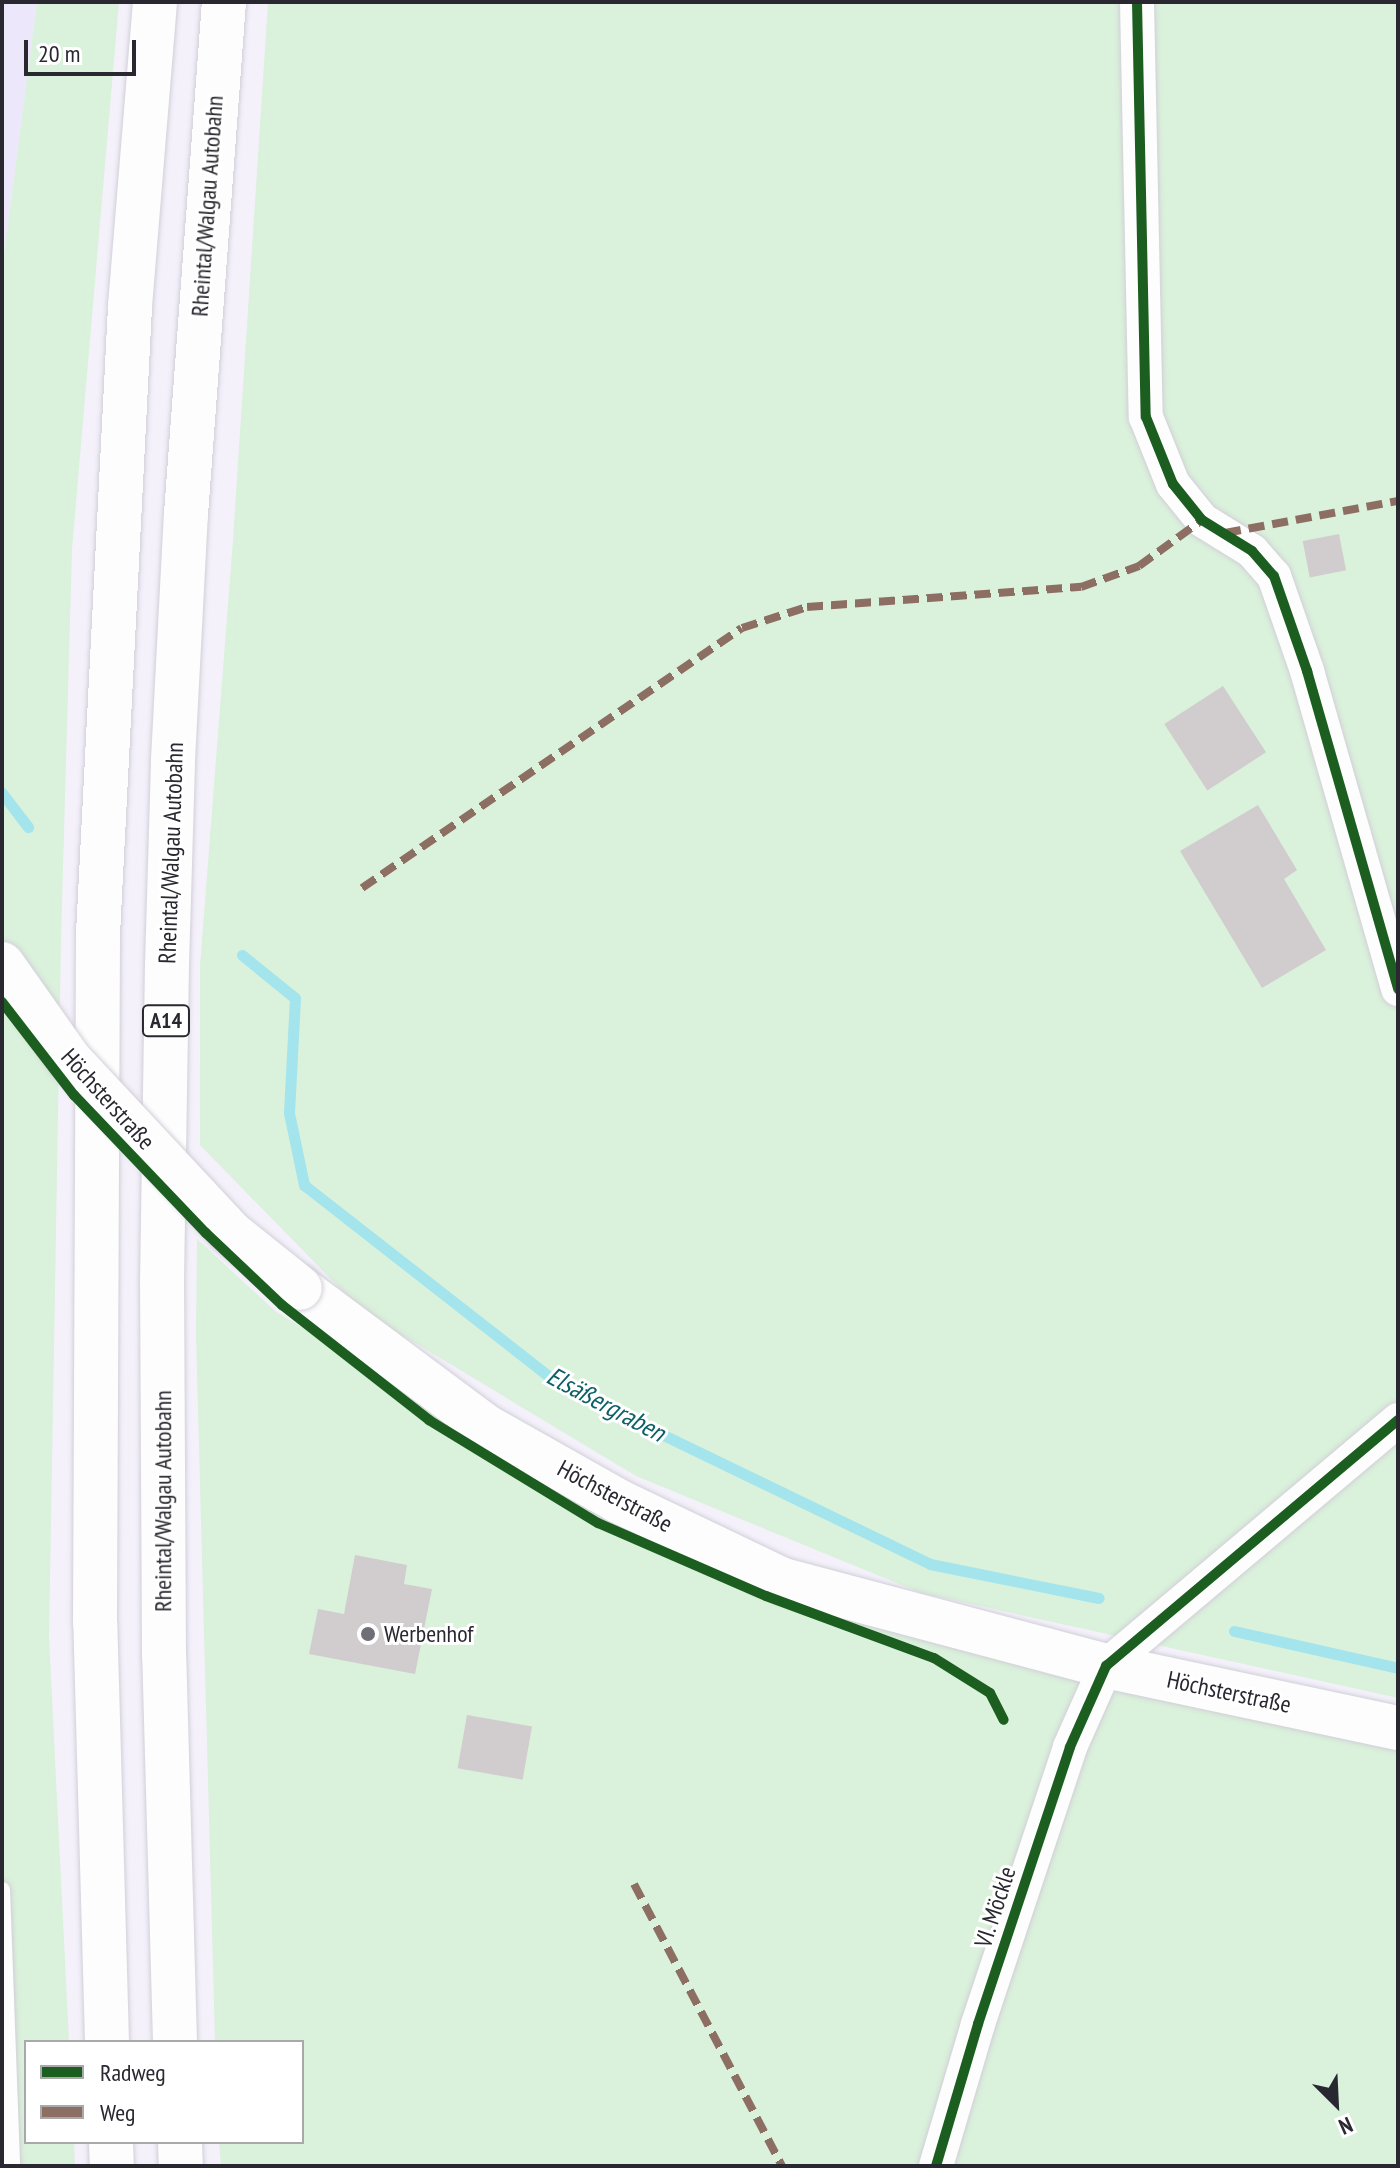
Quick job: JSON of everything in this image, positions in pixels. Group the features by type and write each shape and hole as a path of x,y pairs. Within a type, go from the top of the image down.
{"main road":[{"path":"107,2040 95,1623 98,934 130,306 155,2"},
{"name":"Rheintal/Walgau Autobahn","path":"175,2040 164,1656 162,1282 167,981 173,760 186,514 224,2"},
{"name":"Höchsterstraße","path":"2,964 69,1059 231,1233 485,1426 618,1501 783,1580 1106,1666 1398,1728"},
{"path":"111,2144 112,2166"},
{"path":"180,2144 181,2166"}],"street":[{"path":"1137,2 1146,417 1173,484 1182,496 1202,520 1252,551 1274,576 1307,671 1398,989"},
{"path":"1106,1666 1398,1420"},
{"name":"VI. Möckle","path":"936,2166 978,2024 1070,1747 1106,1666"}],"lane":[{"path":"2,1890 12,2166"}],"shaded area":[{"path":"2,2 37,2 2,269"}],"green space":[{"path":"37,2 119,2 72,549 61,939 49,1637 69,2040 24,2040 24,2144 74,2144 75,2166 2,2166 2,269"},
{"path":"268,2 1398,2 1398,1698 921,1593 636,1476 362,1311 200,1145 200,966 233,540"},
{"path":"197,1239 275,1311 632,1526 1398,1743 1398,2166 221,2166 219,2144 304,2144 304,2040 215,2040 196,1335"}],"building":[{"path":"1339,534 1346,570 1310,577 1303,541"},
{"path":"1223,686 1266,752 1207,790 1164,724"},
{"path":"1258,805 1297,870 1284,879 1326,950 1262,988 1180,851"},
{"name":"Werbenhof","path":"355,1555 407,1565 404,1584 432,1589 415,1674 309,1654 318,1609 344,1614"},
{"path":"467,1715 532,1726 523,1780 458,1768"}],"waterway":[{"name":"Elsäßergraben","path":"2,793 28,827"},
{"name":"Elsäßergraben","path":"242,955 295,998 289,1113 304,1185 560,1385 930,1564 1099,1598"},
{"name":"Elsäßergraben","path":"1234,1631 1398,1668"}],"marked path":[{"path":"1225,533 1398,501"},
{"path":"362,888 742,628 807,607 1081,587 1139,566 1202,520"},
{"path":"634,1884 782,2166"}],"cycle path":[{"path":"1137,2 1146,417 1173,484 1202,520 1252,551 1274,576 1307,671 1398,989"},
{"path":"2,1002 74,1095 206,1233 282,1305 429,1420 598,1523 766,1596 934,1658 990,1693 1004,1720"},
{"path":"936,2166 978,2024 1070,1747 1106,1666 1398,1420"}],"place":[{"name":"Werbenhof","path":"368,1634"}]}
